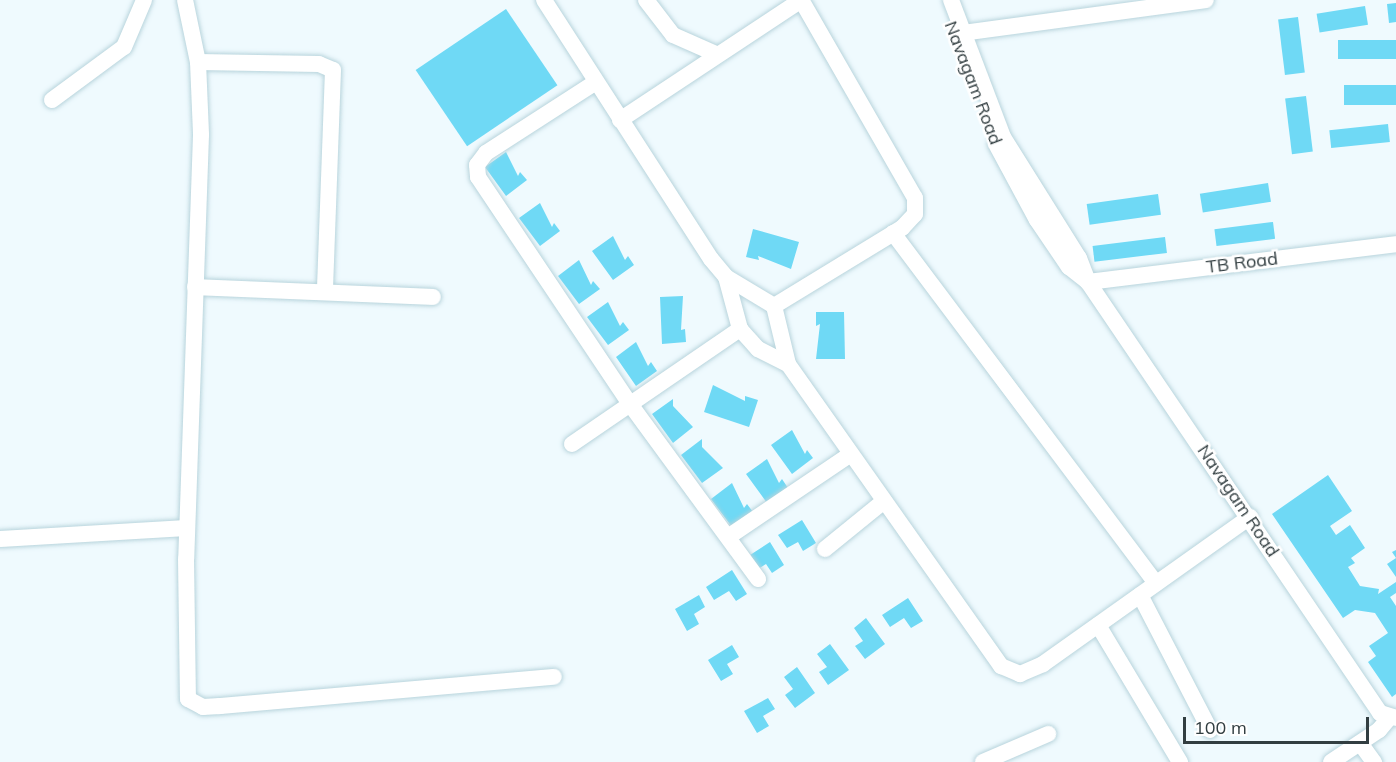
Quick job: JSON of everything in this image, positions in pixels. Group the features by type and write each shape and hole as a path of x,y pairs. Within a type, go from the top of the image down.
{"street":[{"path":"52,100 124,47 144,0"},
{"path":"185,0 198,62 201,135 187,528 186,680 193,704 220,706 554,677"},
{"path":"544,0 620,120 726,277 740,329 758,349 788,364"},
{"path":"646,0 673,35 716,54"},
{"path":"620,120 716,54 801,0 915,198 915,214 893,233 774,306"},
{"name":"Navagam Road","path":"942,0 999,151 1069,267 1088,282"},
{"name":"Navagam Road","path":"951,0 1003,137 1079,258 1088,282 1250,517 1380,713 1393,718"},
{"path":"962,33 1098,7 1199,0"},
{"path":"198,62 319,64 333,70 325,292"},
{"path":"596,82 486,153 477,165 484,187 630,404 758,579"},
{"path":"893,233 1156,583"},
{"name":"TB Road","path":"1088,282 1396,244"},
{"path":"726,277 774,306 788,364 990,655 1011,673 1031,671 1250,517"},
{"path":"195,287 433,297"},
{"path":"572,444 740,329"},
{"path":"728,537 851,454"},
{"path":"825,549 884,501"},
{"path":"0,539 187,528"},
{"path":"1140,595 1210,730"},
{"path":"1098,625 1180,762"},
{"path":"1331,762 1393,718"},
{"path":"983,762 1048,734"},
{"path":"1360,743 1374,762"}],"building":[{"path":"1396,3 1396,22 1389,23 1387,4"},
{"path":"1365,6 1368,25 1320,32 1317,14"},
{"path":"506,9 557,85 467,146 416,70"},
{"path":"1298,17 1305,73 1285,75 1278,19"},
{"path":"1338,40 1396,40 1396,59 1338,59"},
{"path":"1344,85 1396,85 1396,105 1344,105"},
{"path":"1306,96 1313,152 1292,154 1285,99"},
{"path":"1388,124 1390,142 1331,148 1329,130"},
{"path":"506,152 518,176 520,172 527,180 506,196 485,167"},
{"path":"1268,183 1271,202 1203,213 1200,194"},
{"path":"1158,194 1161,215 1090,225 1087,204"},
{"path":"540,203 552,227 554,223 560,231 540,246 519,218"},
{"path":"1273,222 1275,239 1217,246 1214,229"},
{"path":"753,229 799,242 791,269 758,256 759,260 746,257"},
{"path":"613,236 625,260 628,256 634,265 613,280 592,251"},
{"path":"1165,237 1167,253 1094,262 1093,246"},
{"path":"579,260 591,285 593,281 600,289 579,304 558,276"},
{"path":"683,296 681,330 685,329 686,342 662,344 660,297"},
{"path":"608,302 620,326 623,322 629,330 608,345 587,317"},
{"path":"816,312 844,312 845,359 816,359 820,324 816,326"},
{"path":"636,342 648,366 651,362 657,371 636,386 616,357"},
{"path":"713,385 745,401 745,396 758,400 749,427 704,412"},
{"path":"673,399 673,406 693,427 673,443 652,414"},
{"path":"792,430 805,454 807,450 813,458 792,474 771,445"},
{"path":"702,439 702,447 723,468 702,483 681,455"},
{"path":"767,459 779,483 782,479 788,488 767,503 746,474"},
{"path":"1328,475 1352,511 1330,526 1336,535 1350,525 1365,548 1351,558 1355,563 1348,567 1360,586 1379,589 1378,594 1396,582 1396,593 1390,597 1396,606 1396,694 1392,697 1368,662 1376,656 1369,646 1388,633 1375,613 1355,610 1343,618 1272,514"},
{"path":"732,483 744,508 747,504 753,512 732,527 711,499"},
{"path":"802,520 816,543 803,551 798,542 787,548 778,535"},
{"path":"770,542 784,565 772,573 766,564 755,571 747,557"},
{"path":"1396,558 1396,577 1387,564"},
{"path":"732,570 747,594 736,601 729,591 714,600 706,587"},
{"path":"699,595 705,607 694,614 699,624 687,631 675,609"},
{"path":"908,598 923,621 911,628 904,618 890,627 882,615"},
{"path":"866,618 885,644 865,659 855,646 863,641 854,628"},
{"path":"830,644 849,670 828,685 819,672 827,667 817,654"},
{"path":"732,645 739,657 727,664 733,674 721,681 708,660"},
{"path":"797,667 815,693 795,708 785,695 793,689 784,677"},
{"path":"768,698 775,709 763,716 769,726 757,733 744,711"}]}
